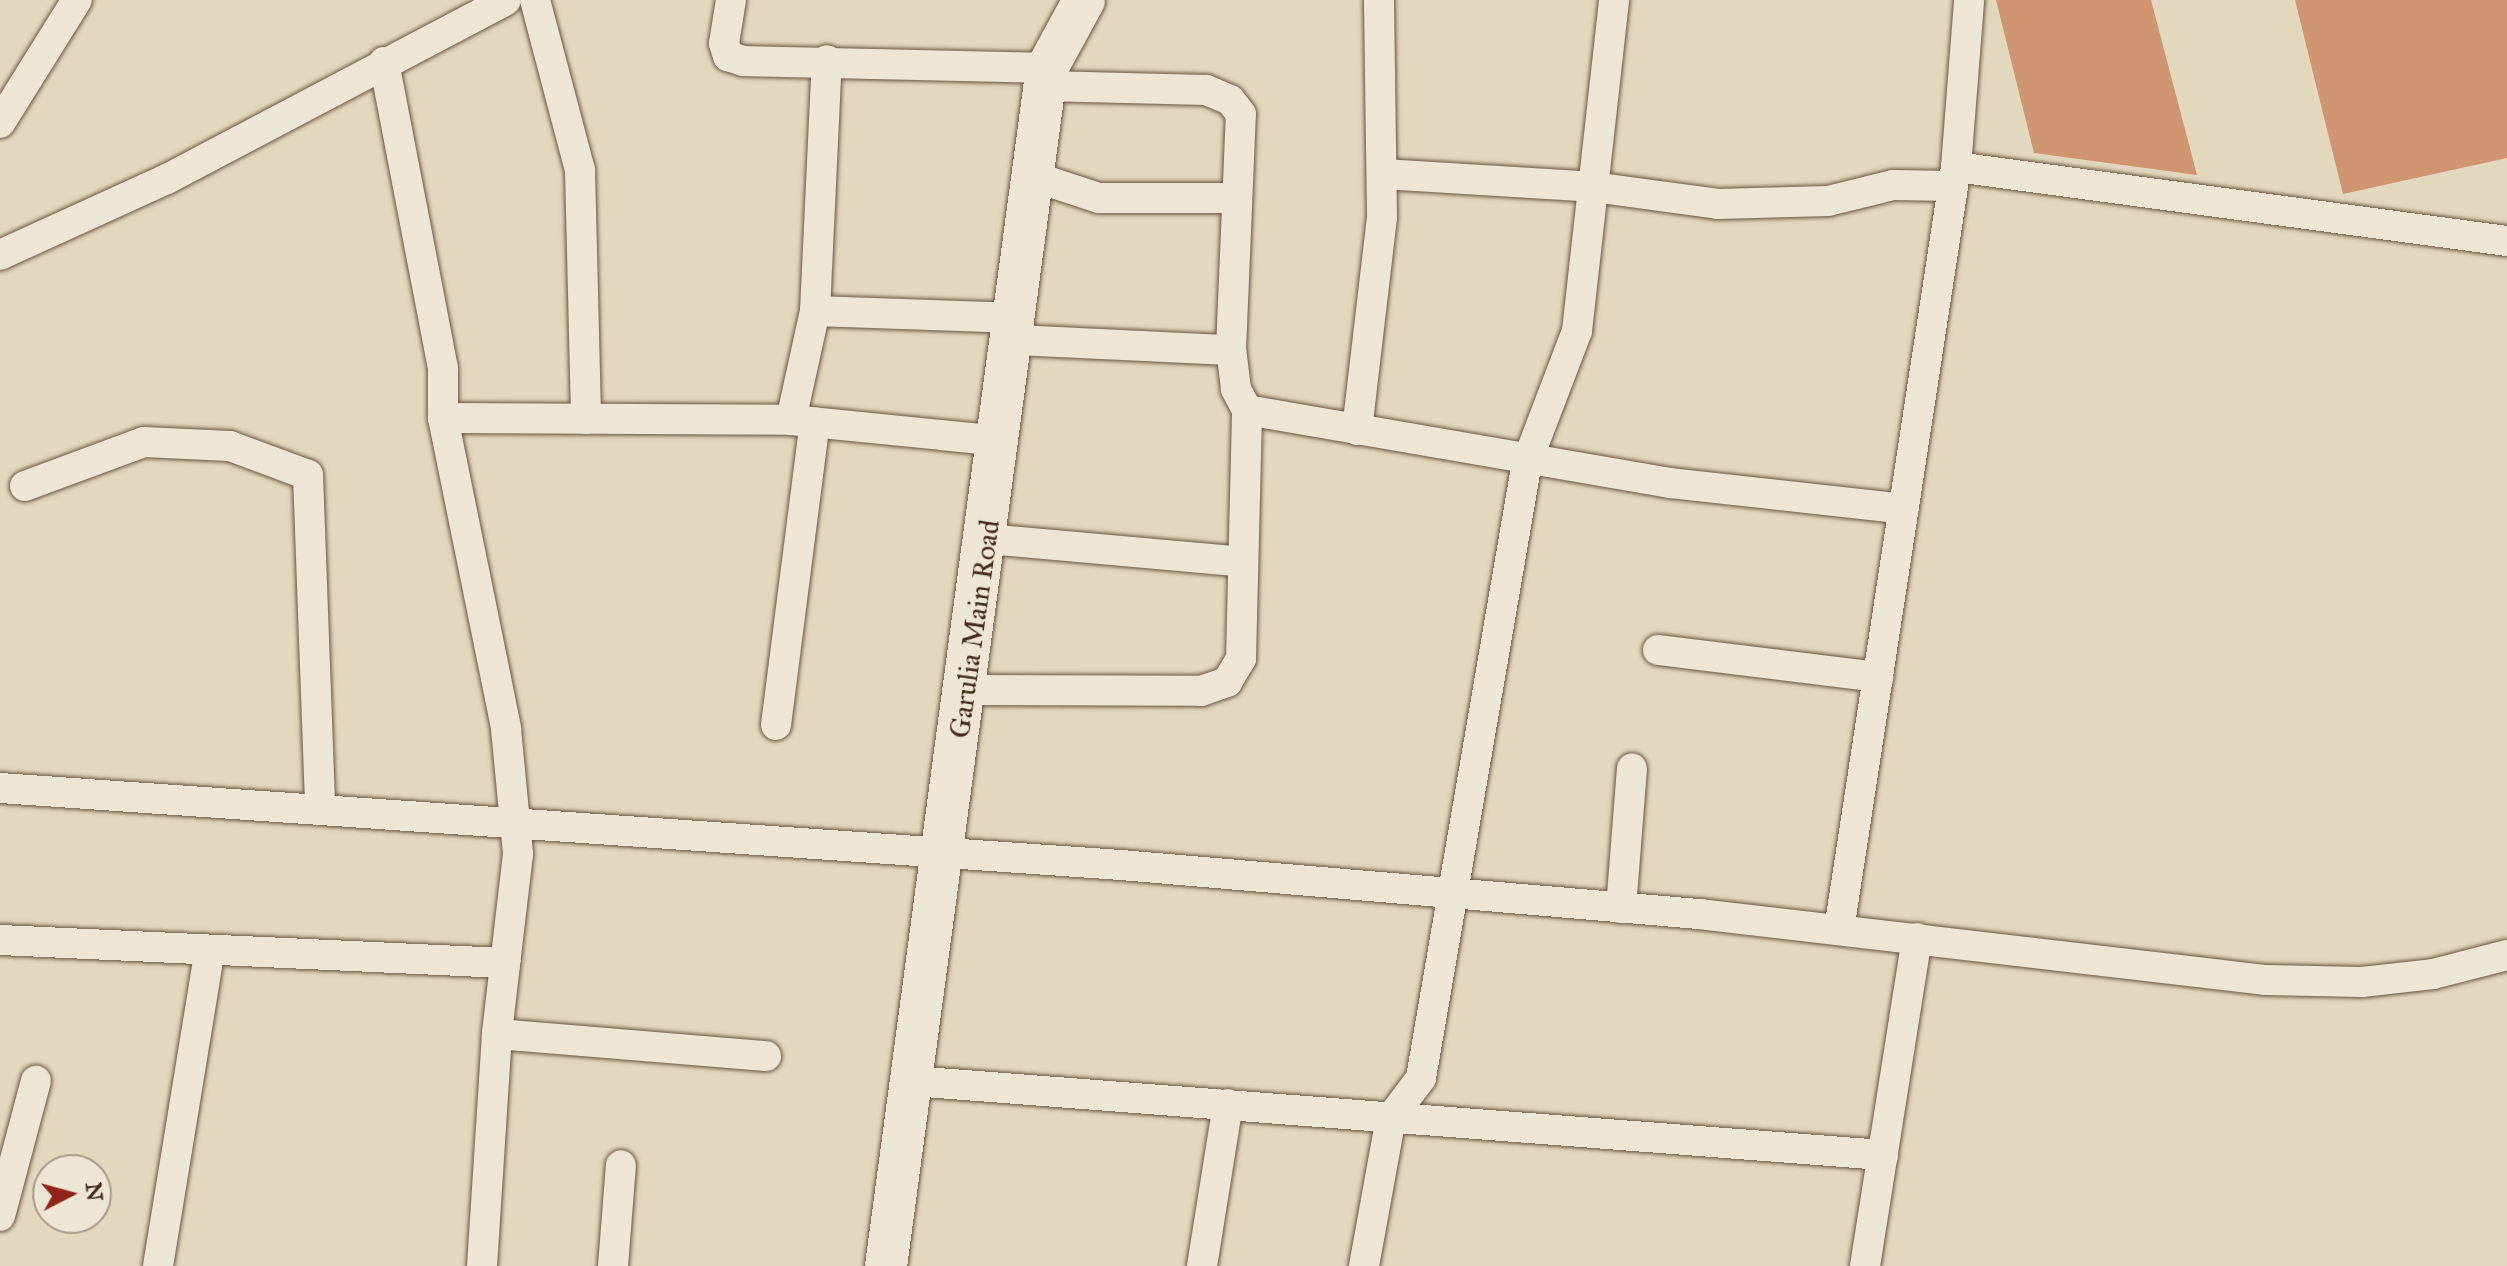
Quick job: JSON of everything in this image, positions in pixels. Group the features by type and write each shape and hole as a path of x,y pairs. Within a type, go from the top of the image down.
{"street":[{"path":"0,123 77,0"},
{"path":"0,255 167,179 506,0"},
{"path":"535,0 580,170 586,419"},
{"path":"731,0 728,56 827,60 1206,90 1230,100 1241,114 1234,198 1231,350 1236,389 1247,410 1241,659 1227,682 1201,691 966,690"},
{"name":"Garulia Main Road","path":"886,1266 1001,441 1046,77 1084,0"},
{"path":"1357,430 1383,174 1379,0"},
{"path":"1364,1266 1391,1118 1421,1078 1456,895 1527,462 1577,331 1614,0"},
{"path":"1839,930 1954,177 1969,0"},
{"path":"776,725 815,311 827,60"},
{"path":"384,62 443,369 443,418 506,729 518,854 497,1034 482,1266"},
{"path":"1383,174 1593,187 1751,205 1828,201 1893,185 1954,177 2507,241"},
{"path":"1035,177 1099,198 1234,198"},
{"path":"815,311 1231,350"},
{"path":"1247,410 1527,462 1904,509"},
{"path":"443,418 803,421 1001,441"},
{"path":"25,486 144,442 230,446 308,475 320,809"},
{"path":"987,539 1243,562"},
{"path":"1658,650 1878,677"},
{"path":"1621,908 1632,768"},
{"path":"0,788 943,854 1621,908 1917,938 2266,980 2362,982 2433,974 2507,955"},
{"path":"1865,1266 1917,938"},
{"path":"0,940 505,963"},
{"path":"158,1266 210,950"},
{"path":"497,1034 766,1056"},
{"path":"0,1216 36,1081"},
{"path":"912,1081 1883,1155"},
{"path":"1202,1266 1228,1104"},
{"path":"613,1266 621,1165"}],"building":[{"path":"1996,0 2151,0 2197,175 2034,153"},
{"path":"2295,0 2507,0 2507,158 2343,194"}]}
